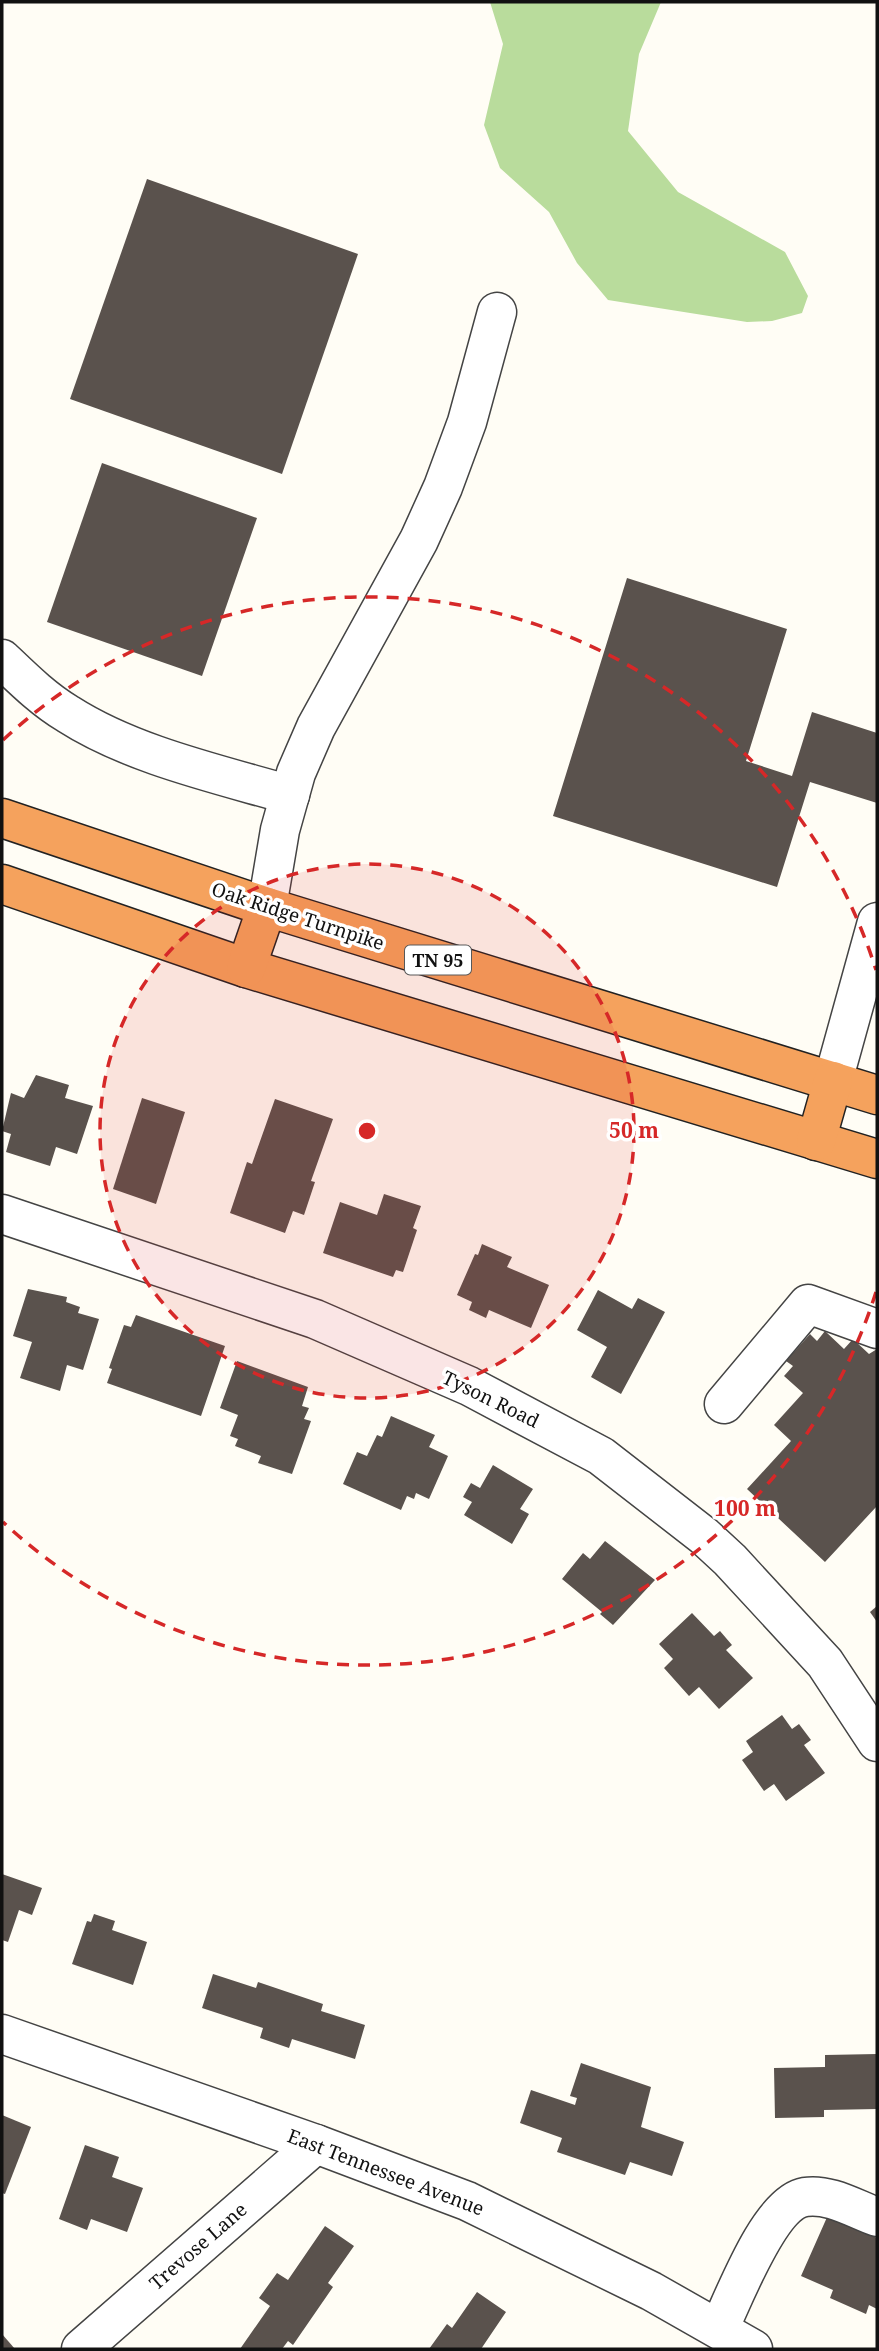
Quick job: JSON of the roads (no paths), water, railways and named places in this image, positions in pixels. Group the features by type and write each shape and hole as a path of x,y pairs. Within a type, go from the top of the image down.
{"highway":[{"name":"Oak Ridge Turnpike","path":"2,818 267,907 877,1095"},
{"path":"2,884 246,968 877,1159"},
{"path":"246,968 267,907"},
{"path":"816,1141 833,1081"}],"street":[{"path":"267,907 290,794 316,727 359,653 443,487 467,422 497,312"},
{"path":"2,659 35,691 69,715 108,734 183,764 290,794"},
{"path":"833,1081 877,922"},
{"name":"Tyson Road","path":"2,1214 315,1320 468,1386 601,1455 704,1536 730,1560 825,1663 877,1742"},
{"path":"724,1404 808,1304 877,1329"},
{"name":"East Tennessee Avenue","path":"2,2034 316,2144 467,2201 650,2291 753,2349"},
{"name":"Trevose Lane","path":"80,2349 316,2144"},
{"path":"719,2329 771,2224 788,2206 803,2197 824,2197 877,2217"}]}
